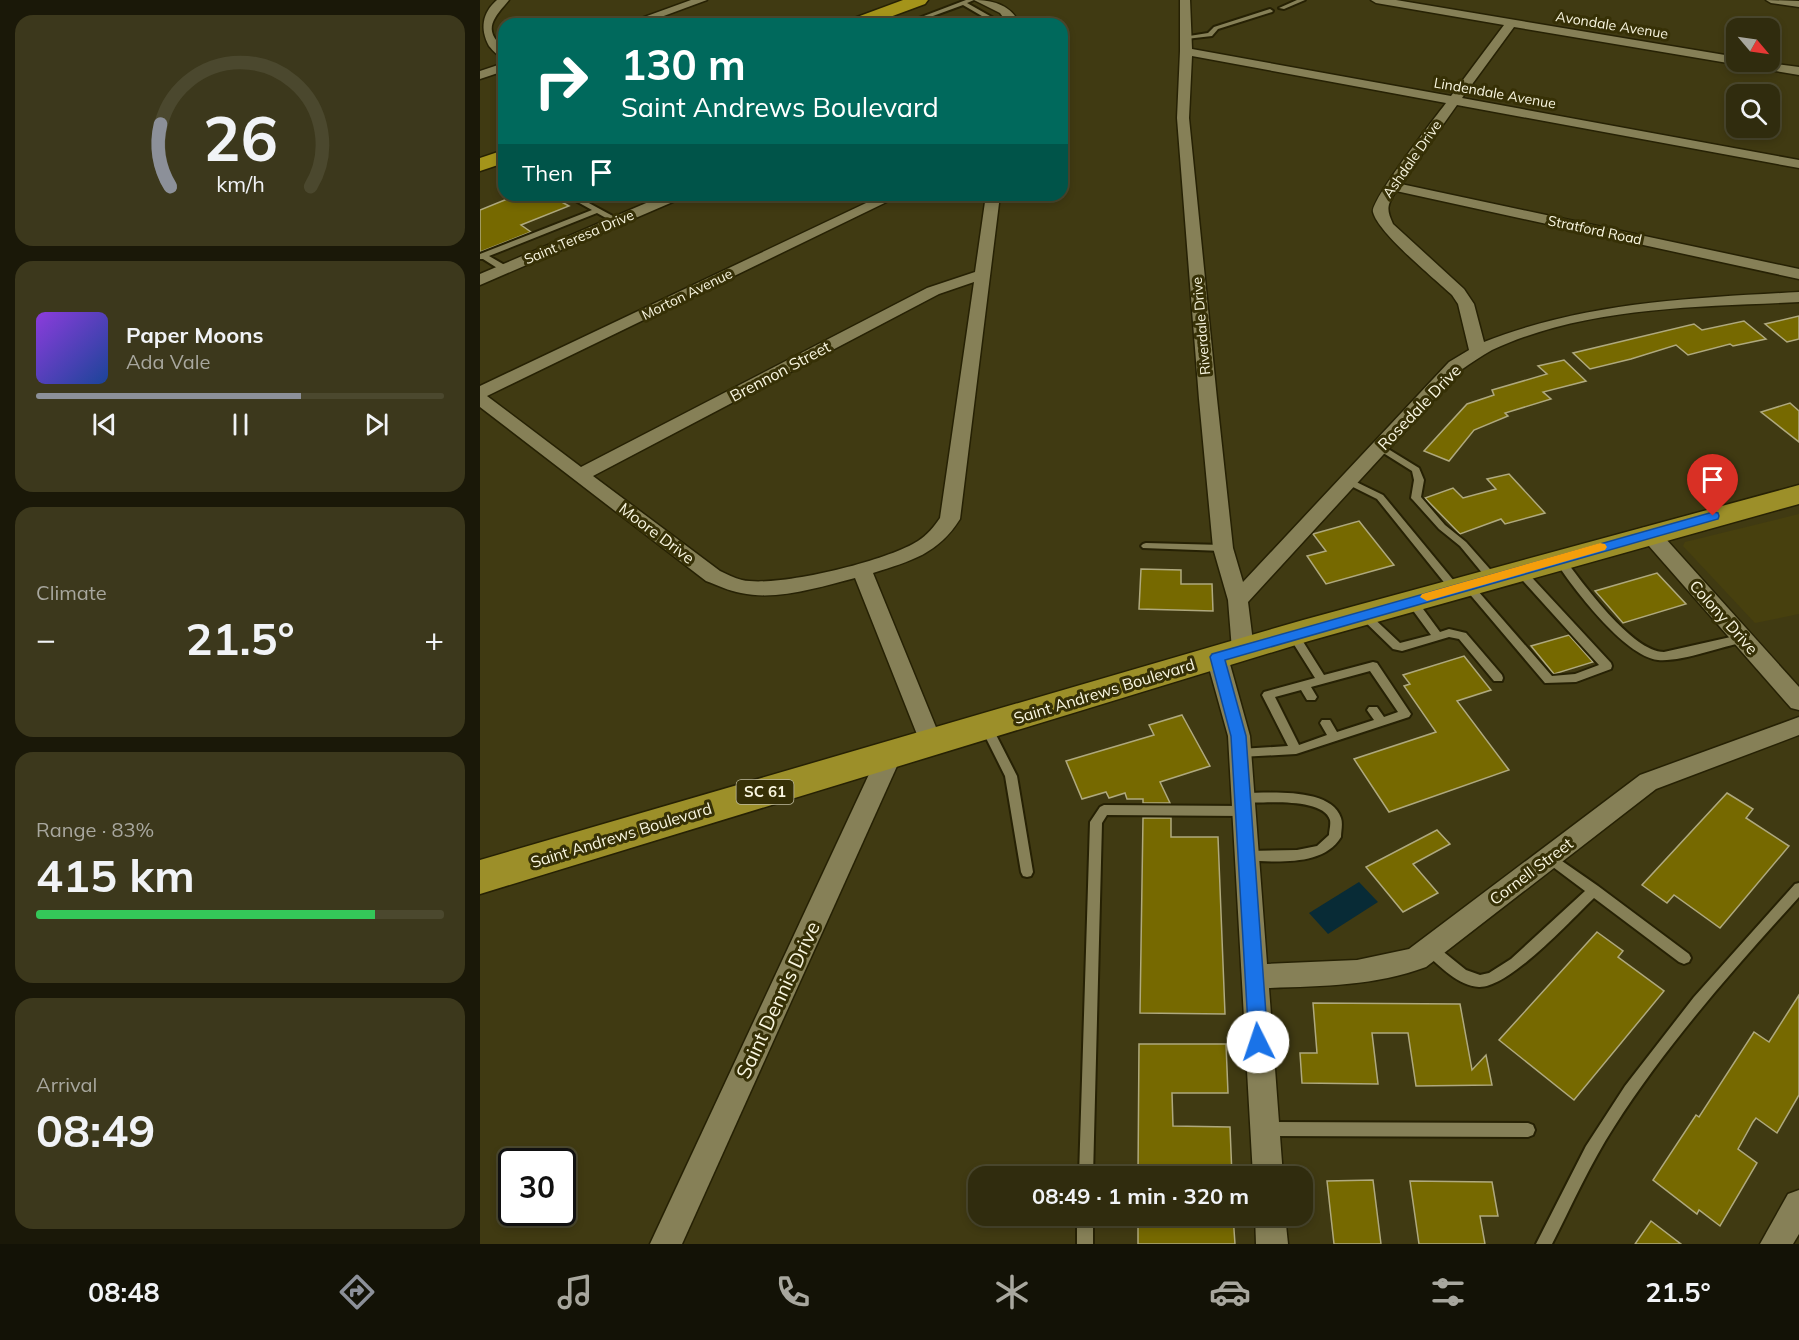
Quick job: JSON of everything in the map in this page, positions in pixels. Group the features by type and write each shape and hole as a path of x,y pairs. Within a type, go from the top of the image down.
{"highway":[{"path":"874,18 919,0"}],"main road":[{"name":"Saint Andrews Boulevard","path":"480,877 1411,601 1649,533 1799,494"}],"street":[{"path":"498,49 489,42 484,32 485,20 504,0"},
{"path":"649,18 702,0"},
{"path":"979,0 997,7 1013,18"},
{"name":"Riverdale Drive","path":"1185,0 1183,118 1222,548 1238,600 1230,654"},
{"name":"Avondale Avenue","path":"1376,0 1726,59"},
{"path":"1771,0 1799,4"},
{"name":"Ashdale Drive","path":"1478,352 1466,304 1458,292 1387,226 1380,212 1380,205 1391,186 1512,23"},
{"name":"Lindendale Avenue","path":"1186,44 1454,100 1799,164"},
{"path":"1780,68 1799,71"},
{"path":"480,75 498,69"},
{"name":"Stratford Road","path":"1391,186 1799,274"},
{"name":"Saint Teresa Drive","path":"480,280 664,201"},
{"name":"Morton Avenue","path":"480,393 881,201"},
{"name":"Moore Drive","path":"480,399 713,576 742,587 766,588 862,570 922,547 940,534 950,519 992,201"},
{"name":"Brennon Street","path":"580,475 933,291 983,274"},
{"name":"Rosedale Drive","path":"1238,600 1455,366 1478,352 1533,330 1594,316 1663,305 1799,297"},
{"name":"Colony Drive","path":"1649,533 1799,702"},
{"path":"862,570 931,742"},
{"path":"1230,654 1239,736 1267,1166"},
{"name":"Cornell Street","path":"1254,976 1358,973 1393,967 1417,959 1648,782 1799,726"},
{"name":"Saint Dennis Drive","path":"666,1244 890,755"},
{"path":"1776,1244 1799,1205"},
{"path":"1271,1226 1272,1244"}],"lane":[{"path":"922,18 971,0"},
{"path":"1282,8 1302,0"},
{"path":"963,3 989,18"},
{"path":"1186,44 1210,35 1216,28 1270,11"},
{"path":"581,201 618,221"},
{"path":"482,257 598,210"},
{"path":"549,231 569,242"},
{"path":"482,257 505,269"},
{"path":"1348,481 1380,497 1483,581 1607,666 1576,678 1549,680 1483,581 1463,544 1442,527 1416,498 1419,480 1416,470 1380,447"},
{"path":"1146,546 1222,548"},
{"path":"1558,559 1616,627 1646,652 1664,656 1744,638"},
{"path":"1411,601 1438,637"},
{"path":"1363,615 1397,646 1402,647 1449,633 1462,636 1498,678"},
{"path":"1293,636 1322,681"},
{"path":"1240,753 1296,750 1405,714 1372,666 1351,678 1322,681 1268,695 1296,750"},
{"path":"1304,685 1311,698"},
{"path":"1373,710 1381,722"},
{"path":"1326,723 1334,738"},
{"path":"986,726 1011,776 1027,872"},
{"path":"1086,1166 1096,822 1104,810 1303,799 1325,804 1335,818 1335,837 1320,849 1297,855 1246,856"},
{"path":"1550,857 1684,958"},
{"path":"1545,1244 1608,1124 1649,1065 1799,888"},
{"path":"1430,949 1463,977 1474,982 1485,981 1504,973 1516,963 1594,890"},
{"path":"1264,1130 1528,1130"},
{"path":"1085,1226 1085,1244"}],"shaded area":[{"path":"1799,514 1799,614 1755,623 1683,546 1685,542"}],"water":[{"path":"1359,882 1378,902 1328,934 1309,913"}],"building":[{"path":"502,201 560,201 569,206 521,225 531,232 480,252 480,210"},
{"path":"1799,316 1799,339 1787,342 1765,324"},
{"path":"1744,321 1766,339 1733,346 1730,344 1688,355 1676,345 1590,369 1573,353 1694,324 1702,330"},
{"path":"1564,360 1586,381 1543,392 1551,399 1505,413 1508,416 1474,430 1449,461 1424,451 1467,404 1494,395 1492,390 1547,374 1538,366"},
{"path":"1790,403 1799,411 1799,442 1761,412"},
{"path":"1509,474 1545,513 1505,524 1501,519 1460,534 1425,498 1453,488 1463,498 1496,489 1487,479"},
{"path":"1359,521 1394,565 1326,584 1307,556 1326,551 1313,534"},
{"path":"1141,569 1181,570 1181,584 1212,584 1213,611 1139,609"},
{"path":"1657,573 1686,604 1623,623 1595,591"},
{"path":"1569,635 1593,662 1554,674 1531,646"},
{"path":"1464,656 1491,690 1457,701 1509,770 1389,812 1354,759 1436,732 1404,686 1410,684 1403,675"},
{"path":"1182,715 1210,766 1160,782 1170,803 1143,803 1143,799 1127,799 1125,793 1109,798 1106,792 1082,799 1066,761 1154,735 1149,725"},
{"path":"1727,793 1753,809 1746,818 1789,846 1720,928 1674,895 1667,903 1642,885"},
{"path":"1143,818 1171,818 1171,837 1218,837 1225,1014 1140,1013"},
{"path":"1437,830 1450,844 1413,864 1438,893 1403,912 1366,867"},
{"path":"1597,932 1623,951 1618,957 1664,991 1574,1100 1499,1040"},
{"path":"1799,995 1799,1095 1777,1133 1756,1118 1753,1122 1738,1149 1757,1163 1720,1226 1699,1210 1697,1214 1653,1180 1696,1115 1699,1117 1754,1032 1769,1042"},
{"path":"1313,1003 1460,1004 1472,1070 1486,1055 1492,1085 1416,1086 1408,1033 1372,1033 1378,1084 1302,1083 1300,1053 1317,1053"},
{"path":"1139,1044 1226,1044 1228,1093 1172,1093 1173,1126 1230,1127 1232,1166 1138,1166"},
{"path":"1373,1180 1381,1244 1334,1244 1327,1181"},
{"path":"1410,1181 1492,1182 1498,1216 1480,1216 1485,1244 1419,1244"},
{"path":"1651,1221 1681,1244 1635,1244"},
{"path":"1138,1226 1234,1226 1235,1244 1138,1244"}],"slow traffic":[{"path":"1427,597 1600,547"}],"route":[{"path":"1258,1042 1239,736 1217,657 1713,516"}]}
